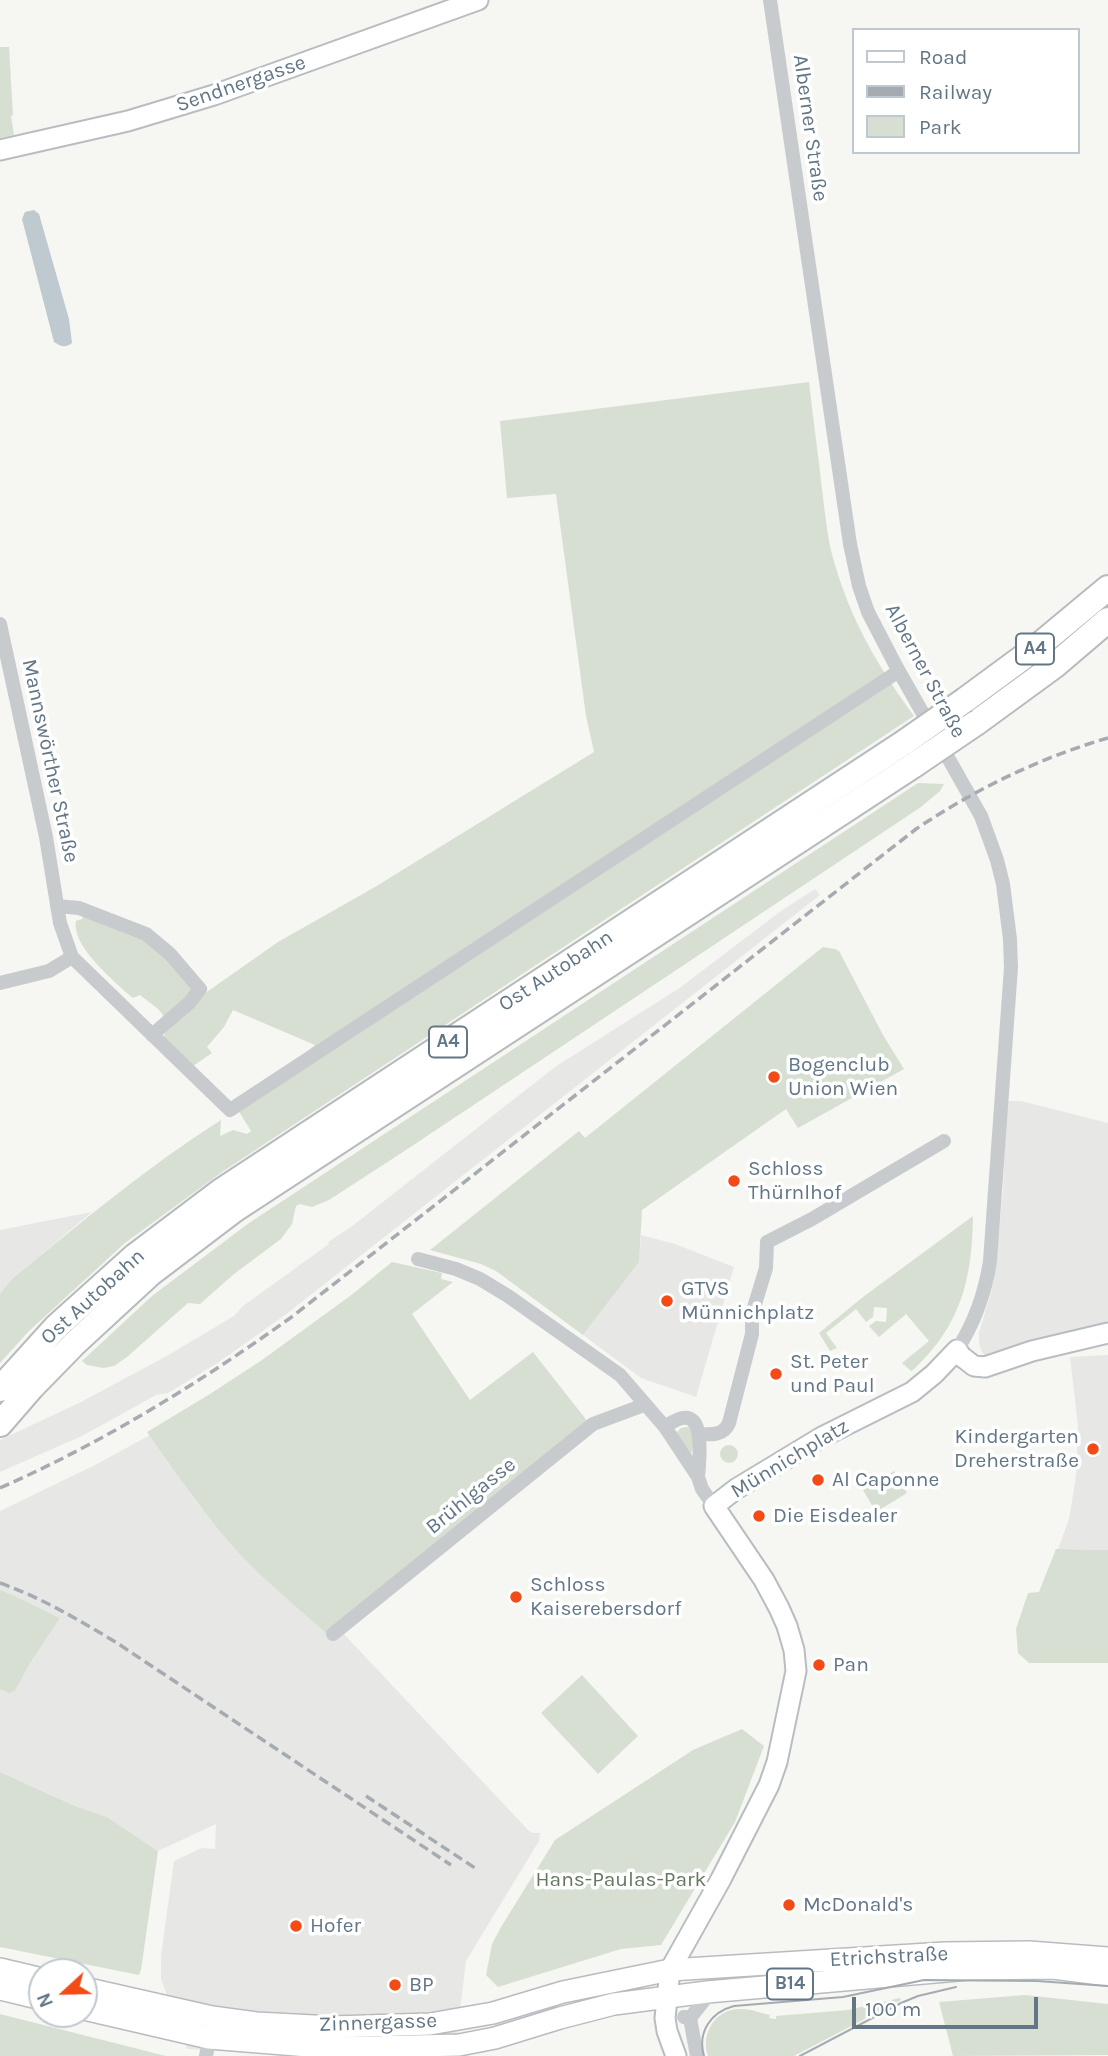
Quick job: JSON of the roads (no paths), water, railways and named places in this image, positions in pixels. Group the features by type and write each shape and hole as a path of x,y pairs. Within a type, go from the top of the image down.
{"highway":[{"name":"Ost Autobahn","path":"0,1389 56,1327 135,1256 221,1191 902,744 1037,647 1108,588"},
{"name":"Ost Autobahn","path":"0,1424 74,1344 151,1273 234,1210 914,765 1054,666 1108,620"}],"main road":[{"name":"Etrichstraße","path":"670,1970 945,1953 1029,1952 1108,1958"},
{"name":"Etrichstraße","path":"666,1997 970,1969 1053,1968 1108,1975"},
{"path":"0,1969 28,1976"},
{"name":"Zinnergasse","path":"98,1992 212,2017 256,2023 333,2027 430,2024 493,2013 574,1990 670,1970"},
{"path":"0,1989 28,1996"},
{"name":"Zinnergasse","path":"98,2013 208,2047 459,2045 495,2038 614,2004 666,1997"}],"street":[{"name":"Sendnergasse","path":"0,150 128,121 203,98 478,0"},
{"name":"Alberner Straße","path":"770,0 850,544 859,586 868,612 899,671 981,816 994,849 1003,884 1009,927 1011,967 990,1261 982,1300 957,1350"},
{"name":"Mannswörther Straße","path":"0,624 46,837 60,923 72,957 230,1110 899,671"},
{"path":"57,906 79,908 146,934 170,954 200,989 189,1003 152,1035"},
{"path":"0,983 49,971 72,957"},
{"path":"665,1427 673,1421 686,1418 693,1421 700,1434 718,1434 727,1428 752,1334 752,1314 766,1268 767,1242 812,1219 944,1141"},
{"path":"418,1259 456,1269 480,1279 620,1375 665,1427 698,1477 702,1489 772,1594 787,1626 794,1650 796,1671 777,1762 769,1785 721,1879 670,1970 665,2018 676,2056"},
{"path":"957,1350 967,1362 980,1367 989,1366 1032,1351 1108,1333"},
{"name":"Münnichplatz","path":"714,1506 736,1489 813,1443 912,1392 957,1350"},
{"name":"Brühlgasse","path":"333,1634 593,1424 644,1405"},
{"name":"Münnichplatz","path":"698,1477 700,1434"},
{"path":"697,2056 687,2018 706,1998"},
{"path":"208,2047 212,2017"}],"tram line":[{"path":"704,2056 702,2039 708,2024 719,2013 734,2006 843,1997 924,1980 1037,1981 1108,1986"},
{"path":"800,2056 901,2003 956,1987"}],"railway":[{"path":"0,1488 114,1431 223,1364 293,1316 916,829 1009,776 1057,755 1108,738"},
{"path":"0,1583 45,1603 117,1643 451,1865"},
{"path":"366,1796 475,1868"}],"place":[{"name":"Bogenclub Union Wien","path":"774,1077"},
{"name":"Schloss Thürnlhof","path":"734,1181"},
{"name":"GTVS Münnichplatz","path":"667,1301"},
{"name":"St. Peter und Paul","path":"776,1374"},
{"name":"Kindergarten Dreherstraße","path":"1093,1449"},
{"name":"Al Caponne","path":"818,1480"},
{"name":"Die Eisdealer","path":"759,1516"},
{"name":"Schloss Kaiserebersdorf","path":"516,1597"},
{"name":"Pan","path":"819,1665"},
{"name":"McDonald's","path":"789,1905"},
{"name":"Hofer","path":"296,1926"},
{"name":"BP","path":"395,1985"}],"park label":[{"name":"Hans-Paulas-Park","path":"621,1880"}]}
